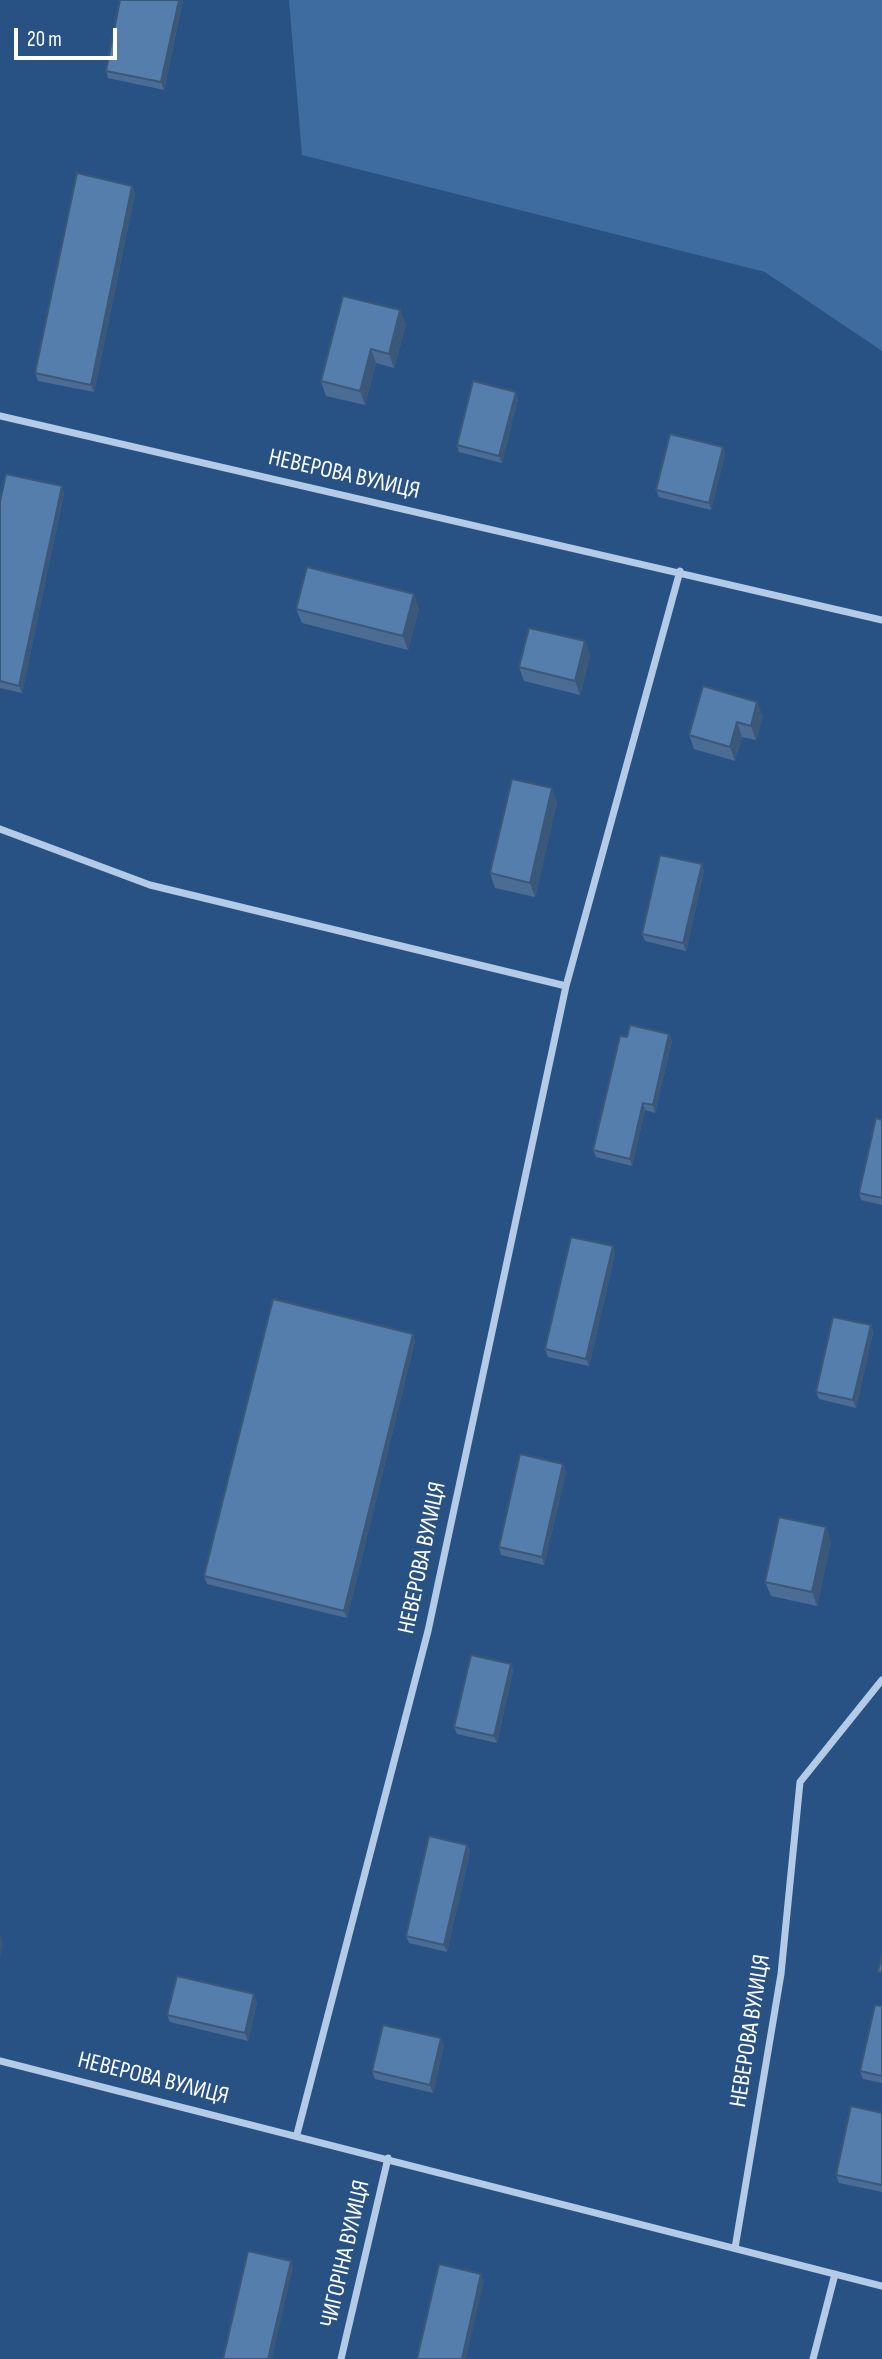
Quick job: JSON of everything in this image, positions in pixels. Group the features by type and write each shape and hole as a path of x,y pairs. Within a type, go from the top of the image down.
{"street":[{"name":"НЕВЕРОВА ВУЛИЦЯ","path":"0,416 680,571 882,620"},
{"name":"НЕВЕРОВА ВУЛИЦЯ","path":"297,2134 428,1631 566,986 680,571"},
{"path":"0,829 150,885 566,986"},
{"name":"НЕВЕРОВА ВУЛИЦЯ","path":"735,2248 780,1974 800,1782 882,1680"},
{"name":"НЕВЕРОВА ВУЛИЦЯ","path":"0,2061 297,2134 882,2286"},
{"name":"ЧИГОРІНА ВУЛИЦЯ","path":"341,2359 388,2158"},
{"path":"813,2359 835,2273"}],"shaded area":[{"path":"289,0 882,0 882,351 765,272 302,155"}],"building":[{"path":"120,0 179,0 161,82 106,71"},
{"path":"77,173 132,186 91,385 35,373"},
{"path":"343,296 400,310 389,354 371,349 360,391 321,381"},
{"path":"473,381 516,392 499,456 457,445"},
{"path":"670,434 723,447 709,503 656,490"},
{"path":"6,474 62,486 19,686 0,681 0,502"},
{"path":"307,567 414,594 403,636 296,609"},
{"path":"529,628 585,641 575,681 519,667"},
{"path":"703,686 757,702 751,726 737,722 730,747 689,735"},
{"path":"512,779 552,788 530,883 490,873"},
{"path":"660,855 702,864 683,943 642,934"},
{"path":"630,1025 669,1034 653,1105 643,1103 630,1159 593,1150 620,1036 627,1037"},
{"path":"876,1118 882,1120 882,1198 859,1193"},
{"path":"571,1237 613,1246 586,1359 545,1349"},
{"path":"273,1299 413,1334 344,1611 204,1576"},
{"path":"833,1317 871,1325 853,1400 816,1392"},
{"path":"520,1454 563,1464 542,1557 499,1547"},
{"path":"779,1517 826,1527 812,1592 765,1582"},
{"path":"471,1655 511,1664 494,1736 454,1727"},
{"path":"429,1836 467,1845 444,1945 406,1936"},
{"path":"882,1955 882,1972 878,1972"},
{"path":"177,1976 254,1994 245,2033 167,2015"},
{"path":"875,2005 882,2006 882,2076 860,2071"},
{"path":"383,2025 441,2038 430,2085 372,2071"},
{"path":"851,2106 882,2113 882,2185 836,2175"},
{"path":"248,2251 291,2261 268,2359 223,2359"},
{"path":"439,2264 481,2274 462,2359 417,2359"}]}
